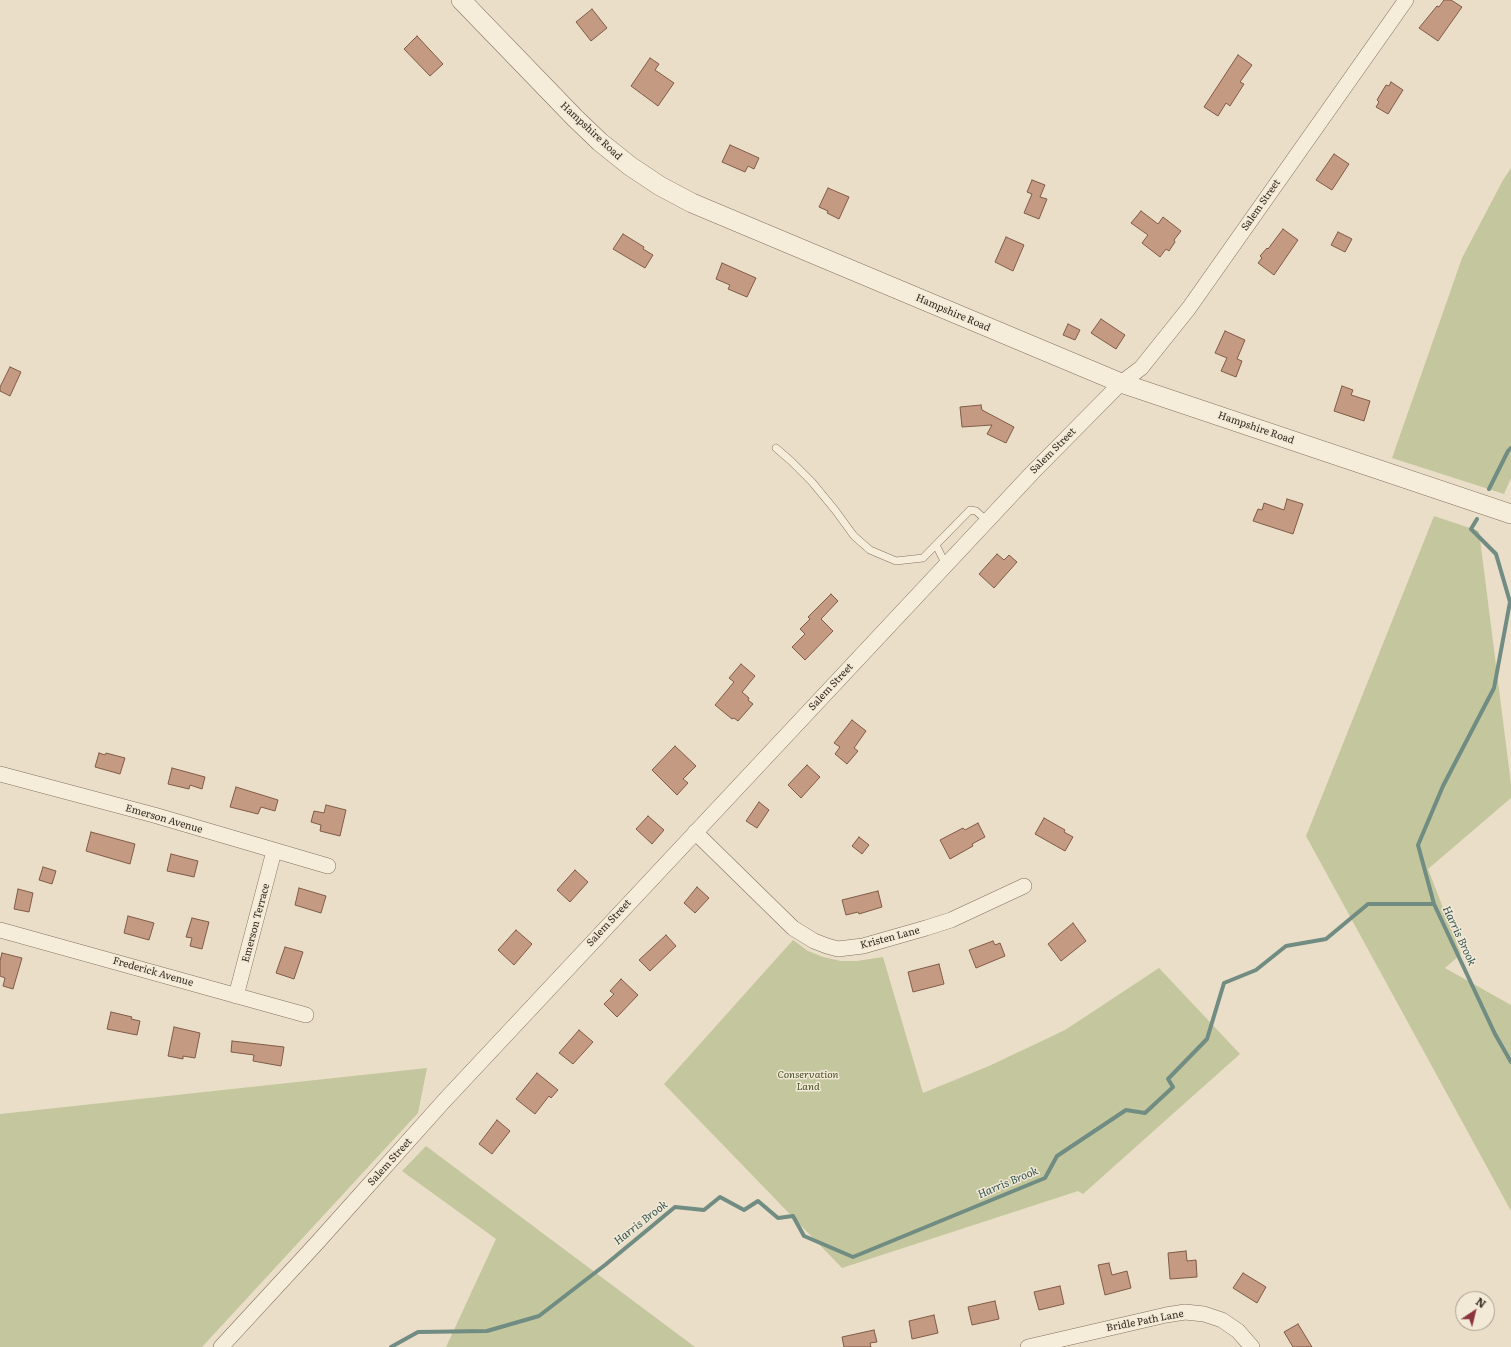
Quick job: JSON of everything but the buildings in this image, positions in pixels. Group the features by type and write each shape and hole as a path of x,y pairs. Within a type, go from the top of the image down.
{"street":[{"name":"Hampshire Road","path":"461,0 600,142 630,166 660,186 692,203 1121,383 1511,514"},
{"name":"Salem Street","path":"221,1347 316,1244 449,1095 1033,472 1121,383 1141,368 1189,308 1406,0"},
{"name":"Emerson Avenue","path":"0,774 154,815 328,866"},
{"name":"Kristen Lane","path":"695,832 793,928 814,941 838,948 863,946 939,924 951,920 1024,886"},
{"name":"Emerson Terrace","path":"236,996 273,855 276,850"},
{"name":"Frederick Avenue","path":"0,930 306,1015"},
{"name":"Bridle Path Lane","path":"1028,1347 1166,1315 1185,1312 1204,1314 1222,1320 1238,1331 1252,1347"}],"lane":[{"path":"776,448 812,482 854,536 870,550 896,561 923,558 970,510 976,511 987,521"},
{"path":"936,545 946,565"}],"green space":[{"path":"1511,168 1511,478 1504,494 1392,458 1462,258 1503,180"},
{"path":"1434,516 1479,531 1511,784 1511,798 1428,869 1461,954 1445,968 1511,1005 1511,1211 1306,836"},
{"name":"Conservation Land","path":"793,940 808,951 823,957 841,961 857,961 883,957 923,1093 989,1066 1065,1030 1159,968 1240,1054 1083,1194 1078,1191 842,1268 664,1084"},
{"path":"427,1068 418,1113 202,1347 0,1347 0,1114"},
{"path":"426,1146 695,1347 446,1347 496,1239 402,1171"}],"waterway":[{"path":"1489,489 1508,451 1511,448"},
{"path":"1434,904 1418,845 1443,786 1494,688 1510,602 1496,554 1471,529 1477,519"},
{"name":"Harris Brook","path":"391,1347 418,1332 487,1331 539,1316 605,1265 675,1207 704,1210 720,1197 744,1210 758,1201 778,1218 793,1216 804,1236 853,1257 1045,1178 1057,1156 1126,1110 1145,1113 1173,1087 1168,1079 1207,1039 1224,983 1256,970 1286,946 1326,939 1368,904 1434,904 1495,1034 1511,1062"}]}
